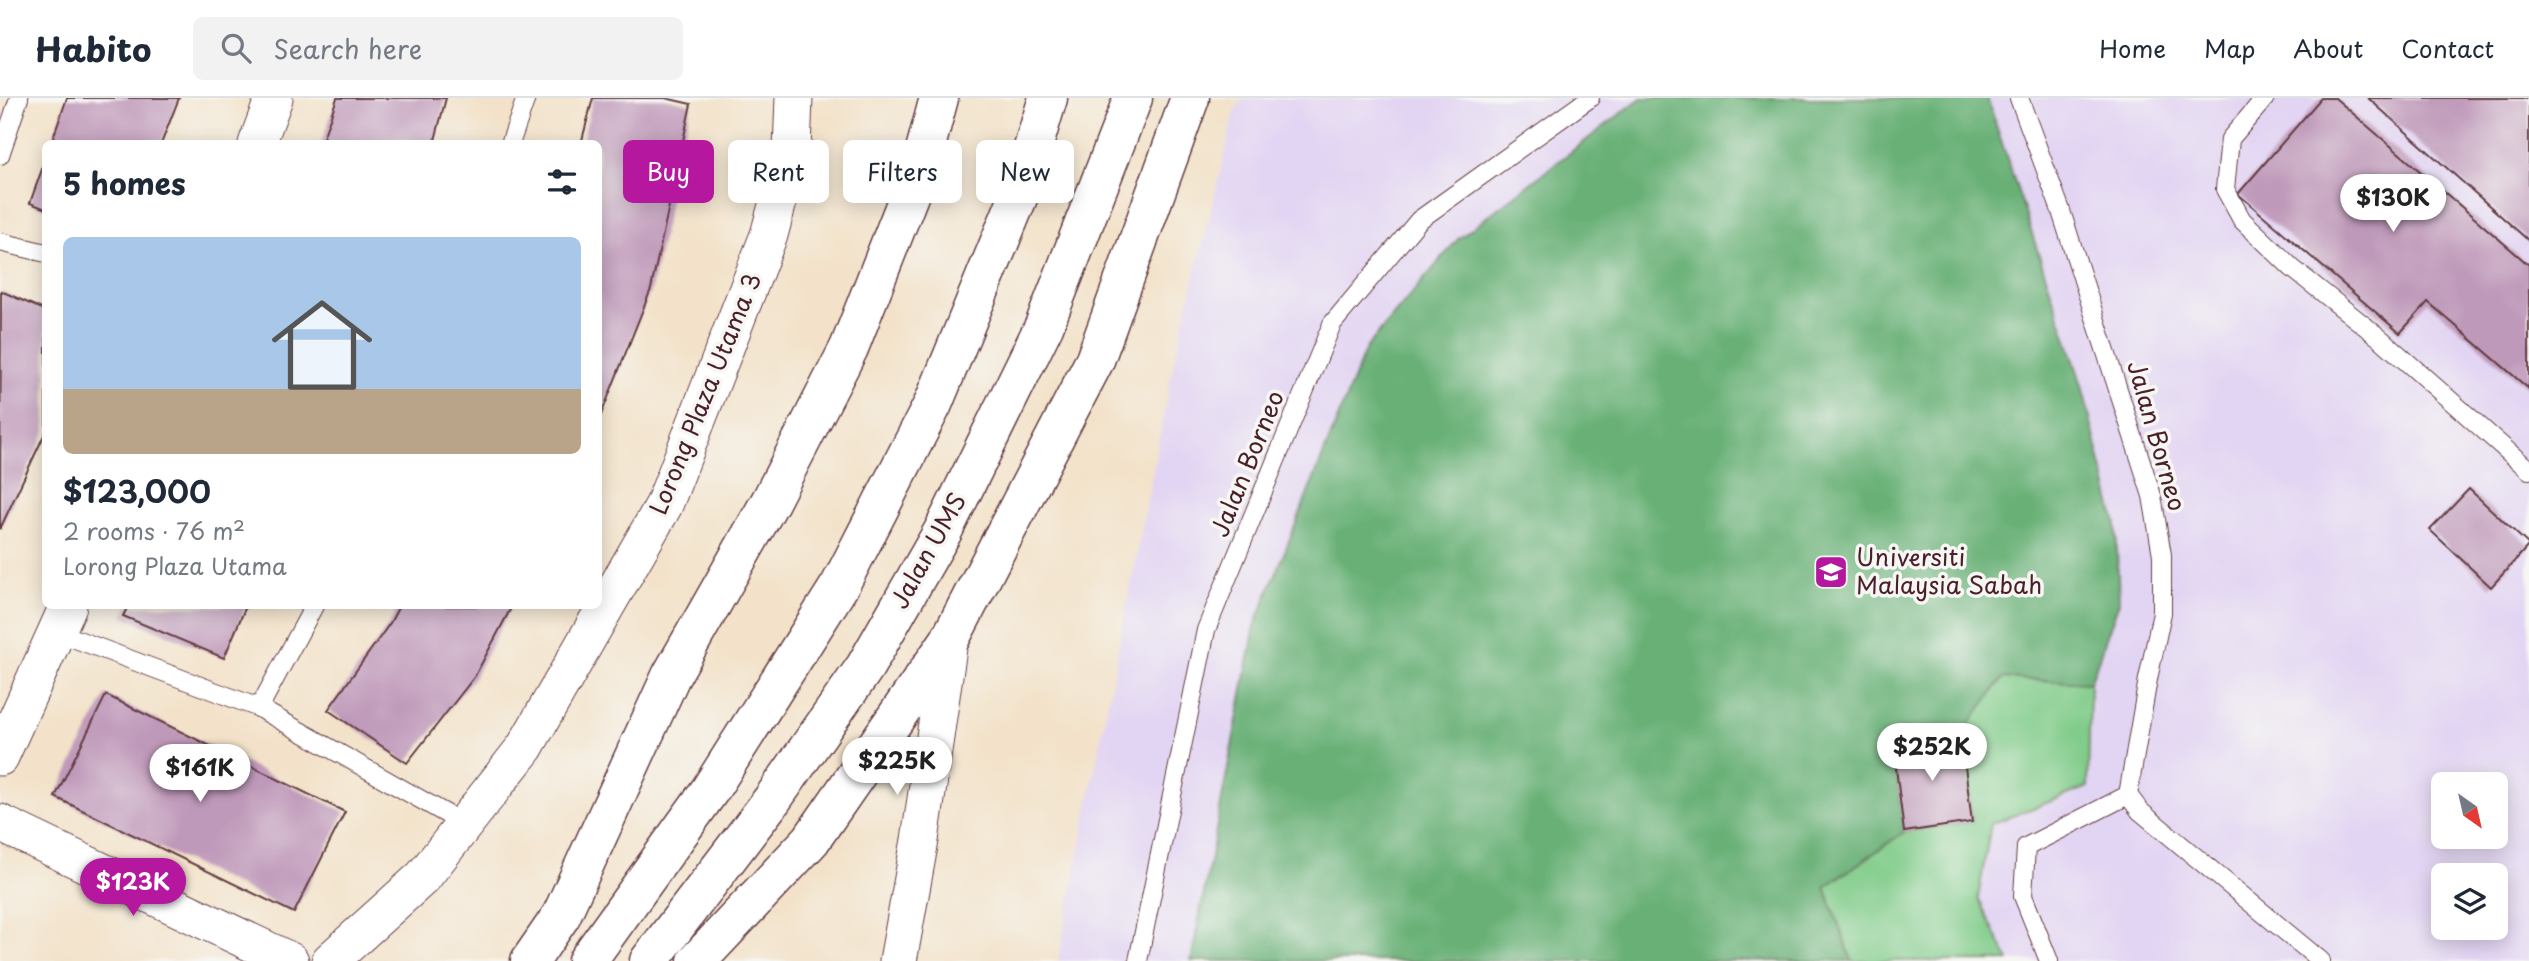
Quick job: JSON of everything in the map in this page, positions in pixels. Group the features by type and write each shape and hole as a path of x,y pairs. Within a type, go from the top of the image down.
{"highway":[{"path":"530,961 561,916 671,676 771,500 849,348 921,166 939,98"},
{"path":"587,961 710,790 840,584 933,404 1019,195 1048,98"},
{"name":"Jalan UMS","path":"649,961 772,800 865,667 943,531 1044,326 1133,98"},
{"path":"697,961 811,840 949,641 1095,360 1190,98"}],"street":[{"path":"258,140 274,98"},
{"name":"Lorong Plaza Utama 3","path":"330,961 423,877 525,747 664,505 769,235 792,150 794,98"},
{"path":"0,757 62,619"},
{"path":"898,961 920,840 949,641"},
{"path":"0,823 290,961"}],"lane":[{"path":"0,155 19,98"},
{"path":"511,140 526,98"},
{"name":"Jalan Borneo","path":"1138,961 1206,630 1332,324 1419,220 1590,98"},
{"name":"Jalan Borneo","path":"2019,98 2060,208 2152,496 2162,555 2162,613 2128,795"},
{"path":"2265,98 2230,139 2225,189 2242,220 2291,268 2381,339 2529,470"},
{"path":"0,242 42,252"},
{"path":"259,708 312,609"},
{"path":"62,619 259,708 464,824"},
{"path":"2049,961 2023,896 2026,847 2128,795 2140,811 2322,961"}],"shaded area":[{"name":"Universiti Malaysia Sabah","path":"1244,98 2529,98 2529,961 1058,961 1174,361 1235,111"}],"green space":[{"path":"1641,98 1987,98 2081,382 2116,524 2119,602 2090,683 2003,678 1961,735 1893,744 1904,832 1825,887 1852,961 1191,961 1255,626 1366,348 1458,239"},
{"path":"2003,678 2090,683 2088,787 1991,824 1978,898 2009,961 1852,961 1825,887 1904,832 1972,822 1961,735"}],"building":[{"path":"67,98 179,98 163,140 52,140"},
{"path":"337,98 446,98 435,140 322,140"},
{"path":"593,98 665,98 691,104 683,140 623,140 623,203 670,203 651,289 602,412 602,140 582,140"},
{"path":"2321,98 2335,98 2529,265 2529,389 2428,302 2400,333 2238,194"},
{"path":"2368,98 2529,98 2529,241"},
{"path":"42,169 42,208 30,203"},
{"path":"1,291 42,309 42,440 0,529"},
{"path":"2469,489 2529,545 2491,587 2430,530"},
{"path":"126,609 245,609 224,658 123,616"},
{"path":"397,609 510,609 475,676 407,763 328,710"},
{"path":"106,695 345,812 294,913 55,797"},
{"path":"1961,735 1972,822 1904,832 1893,744"}],"place":[{"name":"Universiti Malaysia Sabah","path":"1831,572"}]}
